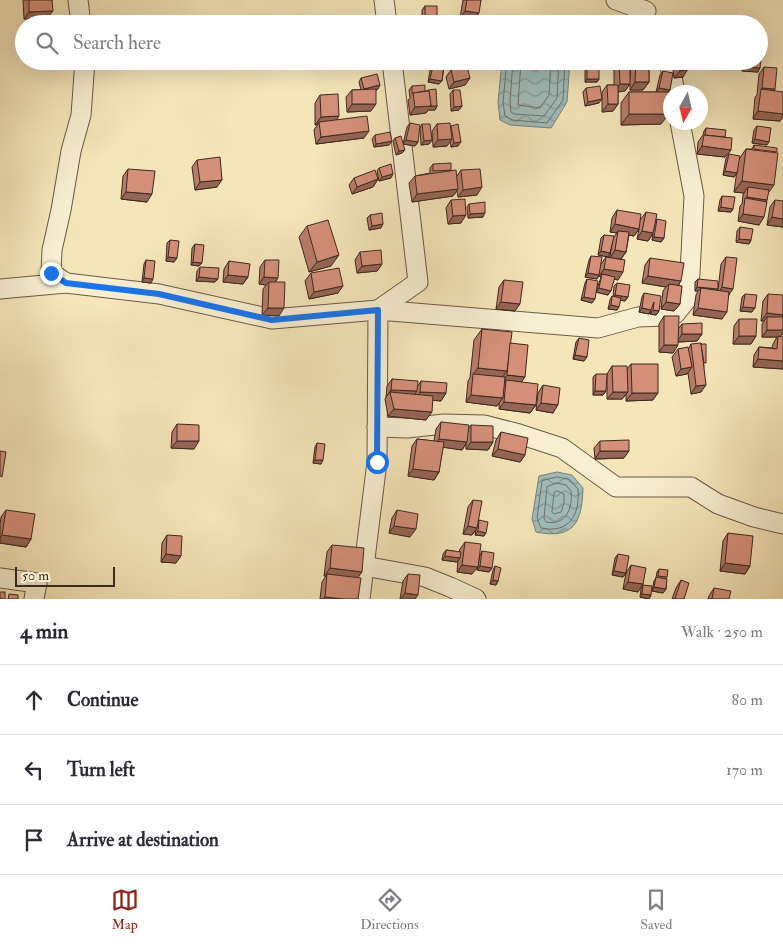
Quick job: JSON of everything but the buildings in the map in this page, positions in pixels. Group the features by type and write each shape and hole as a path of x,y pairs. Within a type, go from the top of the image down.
{"street":[{"path":"78,0 80,15"},
{"path":"384,0 386,15"},
{"path":"616,0 648,11"},
{"path":"66,283 51,273 52,250 71,151 81,115 84,70"},
{"path":"378,310 418,282 393,70"},
{"path":"671,70 674,85"},
{"path":"0,289 66,283 159,294 272,320 378,310 598,328 638,317 675,314 688,298 694,196 682,130"},
{"path":"360,599 377,462 378,310"},
{"path":"377,427 407,428 444,424 484,425 562,448 616,487 691,487 718,504 754,518 783,524"},
{"path":"364,566 425,578 476,599"},
{"path":"0,578 37,582 34,599"}],"water":[{"path":"501,70 569,70 567,102 551,128 510,125 500,120 498,102"},
{"path":"557,472 572,475 583,488 581,510 578,519 568,530 560,533 536,532 532,519 539,476"}],"route":[{"path":"51,273 66,283 159,294 272,320 378,310 377,462"}]}
